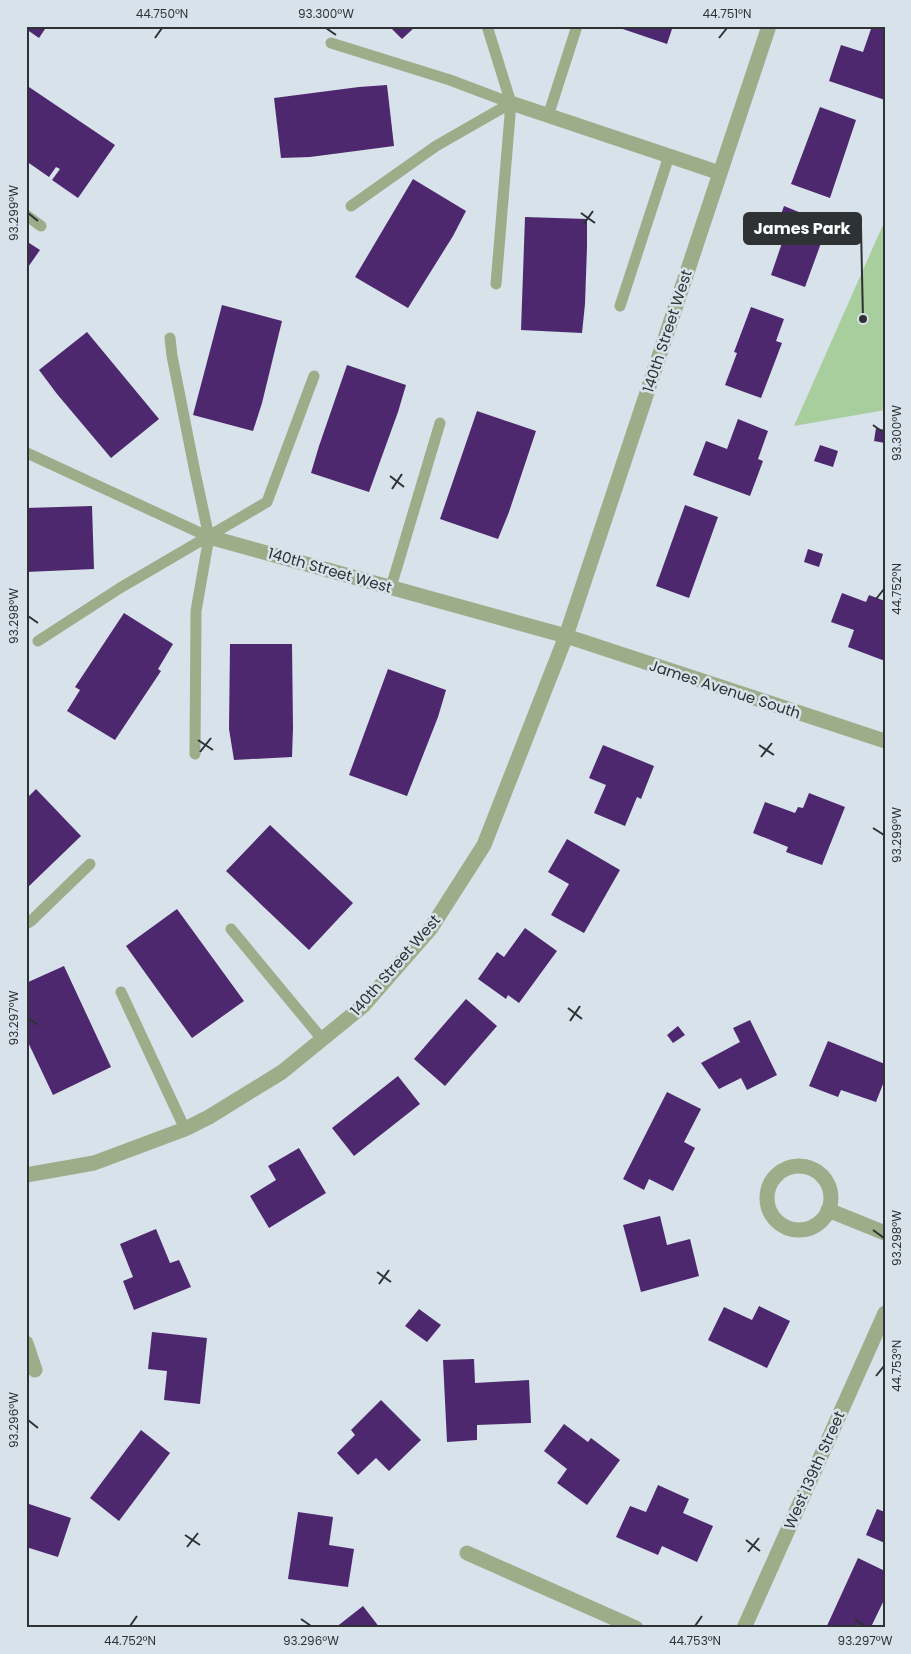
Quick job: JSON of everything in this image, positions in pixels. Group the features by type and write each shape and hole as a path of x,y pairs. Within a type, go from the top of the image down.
{"street":[{"name":"140th Street West","path":"26,1175 94,1163 209,1118 282,1072 363,1006 432,928 484,845 566,636 769,26"},
{"path":"511,104 720,173"},
{"name":"140th Street West","path":"209,537 566,636"},
{"name":"James Avenue South","path":"566,636 885,741"},
{"path":"799,1165 811,1168 822,1175 829,1185 831,1198 828,1210 821,1220 811,1228 799,1230 786,1227 776,1220 769,1210 766,1197 769,1185 776,1175 787,1168 799,1165"},
{"path":"828,1210 885,1233"},
{"name":"West 139th Street","path":"744,1628 885,1313"},
{"path":"26,1343 35,1370"},
{"path":"467,1553 636,1628"}],"lane":[{"path":"487,26 511,104 496,284"},
{"path":"548,116 577,26"},
{"path":"331,43 450,80 511,104"},
{"path":"351,206 436,146 511,104"},
{"path":"620,306 669,156"},
{"path":"26,215 41,226"},
{"path":"170,338 194,472 209,537 196,611 195,754"},
{"path":"38,641 120,588 267,502 314,376"},
{"path":"391,587 440,423"},
{"path":"27,453 209,537"},
{"path":"26,924 90,864"},
{"path":"231,929 322,1039"},
{"path":"121,992 185,1129"}],"green space":[{"path":"885,221 885,410 794,426 882,227"}],"building":[{"path":"26,26 47,26 39,38 26,29"},
{"path":"389,26 416,26 402,39"},
{"path":"614,26 673,26 667,44"},
{"path":"872,26 885,27 885,100 829,81 841,45 863,52"},
{"path":"26,85 115,145 78,198 52,180 60,169 56,167 49,177 26,161"},
{"path":"387,85 394,146 310,157 281,158 274,98"},
{"path":"820,107 856,120 830,198 791,184"},
{"path":"413,179 466,211 453,236 408,308 355,277"},
{"path":"784,206 828,224 805,287 771,275 783,240 773,237"},
{"path":"525,217 587,219 585,304 582,333 521,330"},
{"path":"26,241 40,250 26,270"},
{"path":"222,305 282,321 262,403 253,431 193,415"},
{"path":"751,307 784,319 776,341 782,343 761,398 725,385 737,353 734,352"},
{"path":"87,332 159,419 111,458 39,370"},
{"path":"347,365 406,385 369,492 311,473"},
{"path":"477,411 536,431 498,539 440,519"},
{"path":"738,419 768,431 758,459 763,461 750,496 693,475 706,441 727,449"},
{"path":"876,428 885,430 885,443 874,441"},
{"path":"820,445 838,451 833,467 814,461"},
{"path":"685,505 718,517 689,598 656,586"},
{"path":"92,506 94,569 26,572 26,508"},
{"path":"808,549 823,554 819,567 804,562"},
{"path":"842,593 866,602 869,595 885,601 885,661 848,647 854,630 831,622"},
{"path":"124,613 173,644 158,669 161,671 115,740 67,711 80,690 75,687"},
{"path":"230,644 292,644 292,757 234,760 229,729"},
{"path":"388,669 446,690 438,717 407,796 349,775"},
{"path":"603,745 654,766 641,799 637,797 625,826 594,813 606,785 589,778"},
{"path":"36,789 81,836 26,889 26,799"},
{"path":"809,793 845,807 822,865 786,852 788,847 753,833 765,802 795,813 798,807 803,808"},
{"path":"270,825 353,903 309,950 226,871"},
{"path":"567,839 620,870 584,933 551,915 569,884 548,872"},
{"path":"177,909 244,1001 192,1038 126,946"},
{"path":"525,928 557,951 519,1003 508,995 506,999 478,979 497,952 504,957"},
{"path":"64,966 111,1067 53,1095 26,1038 26,983"},
{"path":"466,999 497,1026 445,1086 414,1059"},
{"path":"750,1020 777,1075 747,1090 741,1078 719,1089 701,1063 740,1042 733,1028"},
{"path":"678,1026 685,1035 673,1043 667,1035"},
{"path":"828,1041 885,1064 885,1079 876,1102 841,1090 838,1097 809,1086"},
{"path":"398,1076 420,1104 354,1156 332,1128"},
{"path":"667,1092 701,1109 684,1142 695,1148 673,1191 649,1179 644,1190 623,1179"},
{"path":"299,1148 326,1193 269,1228 250,1196 276,1180 268,1166"},
{"path":"660,1216 667,1245 690,1239 699,1276 641,1292 623,1225"},
{"path":"156,1229 170,1263 179,1260 191,1287 134,1310 123,1281 133,1277 120,1244"},
{"path":"759,1306 790,1321 767,1368 708,1340 724,1307 752,1320"},
{"path":"419,1309 441,1325 427,1342 405,1326"},
{"path":"152,1332 207,1338 200,1404 164,1400 167,1371 148,1369"},
{"path":"474,1359 475,1383 529,1380 531,1423 477,1425 477,1440 447,1442 443,1360"},
{"path":"381,1400 421,1440 389,1471 376,1458 358,1475 337,1453 355,1435 351,1430"},
{"path":"564,1424 588,1442 591,1438 620,1460 587,1505 557,1483 567,1469 544,1451"},
{"path":"141,1430 170,1453 119,1521 90,1498"},
{"path":"658,1485 689,1499 683,1513 713,1526 697,1562 662,1546 658,1555 616,1537 630,1506 646,1512"},
{"path":"26,1503 71,1518 58,1557 26,1547"},
{"path":"877,1509 885,1512 885,1543 866,1535"},
{"path":"298,1512 333,1517 329,1545 354,1549 348,1587 288,1579"},
{"path":"858,1558 885,1571 885,1598 871,1627 867,1625 865,1628 826,1628"},
{"path":"363,1606 380,1628 335,1628"}],"place":[{"name":"James Park","path":"863,319"}]}
